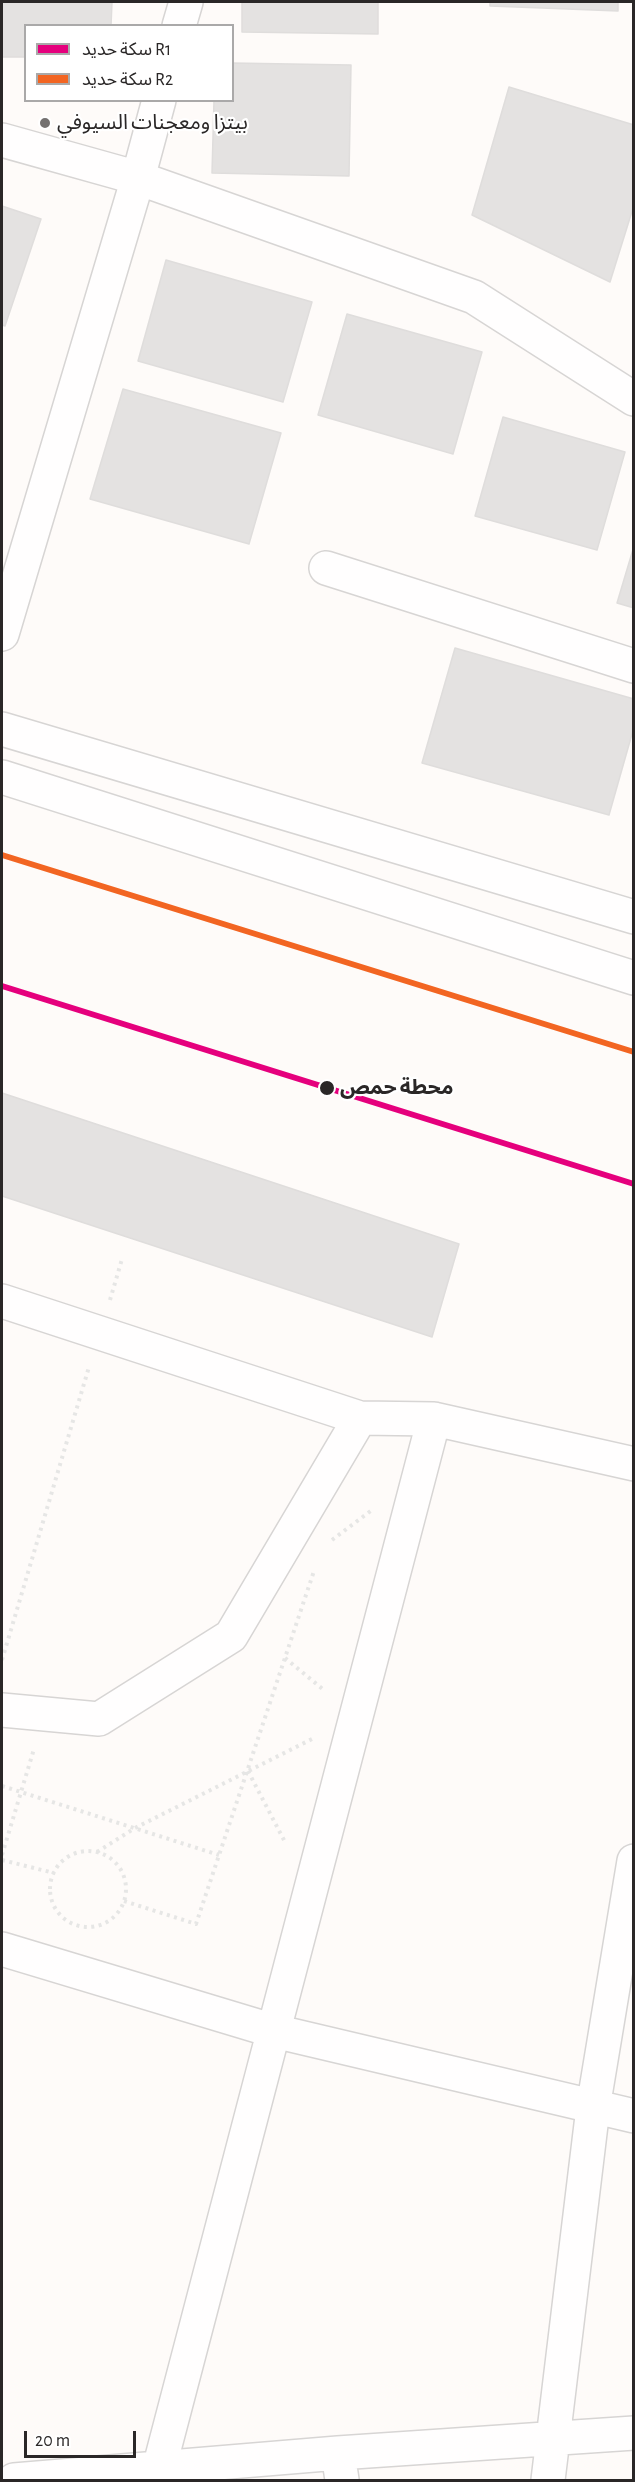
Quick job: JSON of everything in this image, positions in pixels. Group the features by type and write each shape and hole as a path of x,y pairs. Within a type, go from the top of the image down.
{"street":[{"path":"180,24 186,2"},
{"path":"2,634 138,178 158,102"},
{"path":"2,140 138,178 474,297 633,399"},
{"path":"326,568 633,666"},
{"path":"2,729 633,917"},
{"path":"2,777 633,978"},
{"path":"2,1301 360,1418 434,1419 633,1464"},
{"path":"2,1710 99,1719 231,1635 360,1418"},
{"path":"158,2474 434,1419"},
{"path":"548,2481 593,2108 633,1861"},
{"path":"2,1949 274,2031 633,2116"},
{"path":"14,2481 340,2467 553,2437 633,2433"}],"path":[{"path":"2,1660 122,1259"},
{"path":"331,1540 375,1507"},
{"path":"124,1901 196,1924 314,1569"},
{"path":"97,1852 135,1828 357,1716 285,1658"},
{"path":"2,1855 45,1714"},
{"path":"248,1770 310,1893"},
{"path":"2,1786 219,1855"},
{"path":"84,1851 97,1852 118,1865 127,1889 124,1901 119,1912 99,1926 75,1925 64,1919 51,1898 54,1873 61,1863 72,1855 84,1851"},
{"path":"2,1860 54,1873"}],"building":[{"path":"2,2 112,2 111,24 24,24 24,57 2,57"},
{"path":"242,2 378,2 378,34 242,32"},
{"path":"490,2 618,2 618,11 490,6"},
{"path":"234,63 351,65 349,176 212,173 214,102 234,102"},
{"path":"509,87 634,125 634,205 610,282 472,215"},
{"path":"2,206 41,219 5,326 2,325"},
{"path":"166,260 312,302 283,402 138,361"},
{"path":"347,314 482,352 453,454 318,415"},
{"path":"123,389 281,433 249,544 90,499"},
{"path":"503,417 625,452 597,550 475,516"},
{"path":"634,546 634,608 617,603"},
{"path":"455,648 634,699 634,727 609,815 422,763"},
{"path":"2,1093 459,1244 432,1337 2,1196"}],"rail line":[{"name":"R2","path":"2,855 634,1052"},
{"name":"R1","path":"2,986 634,1184"}],"place":[{"name":"بيتزا ومعجنات السيوفي","path":"45,123"},
{"name":"محطة حمص","path":"327,1088"}]}
